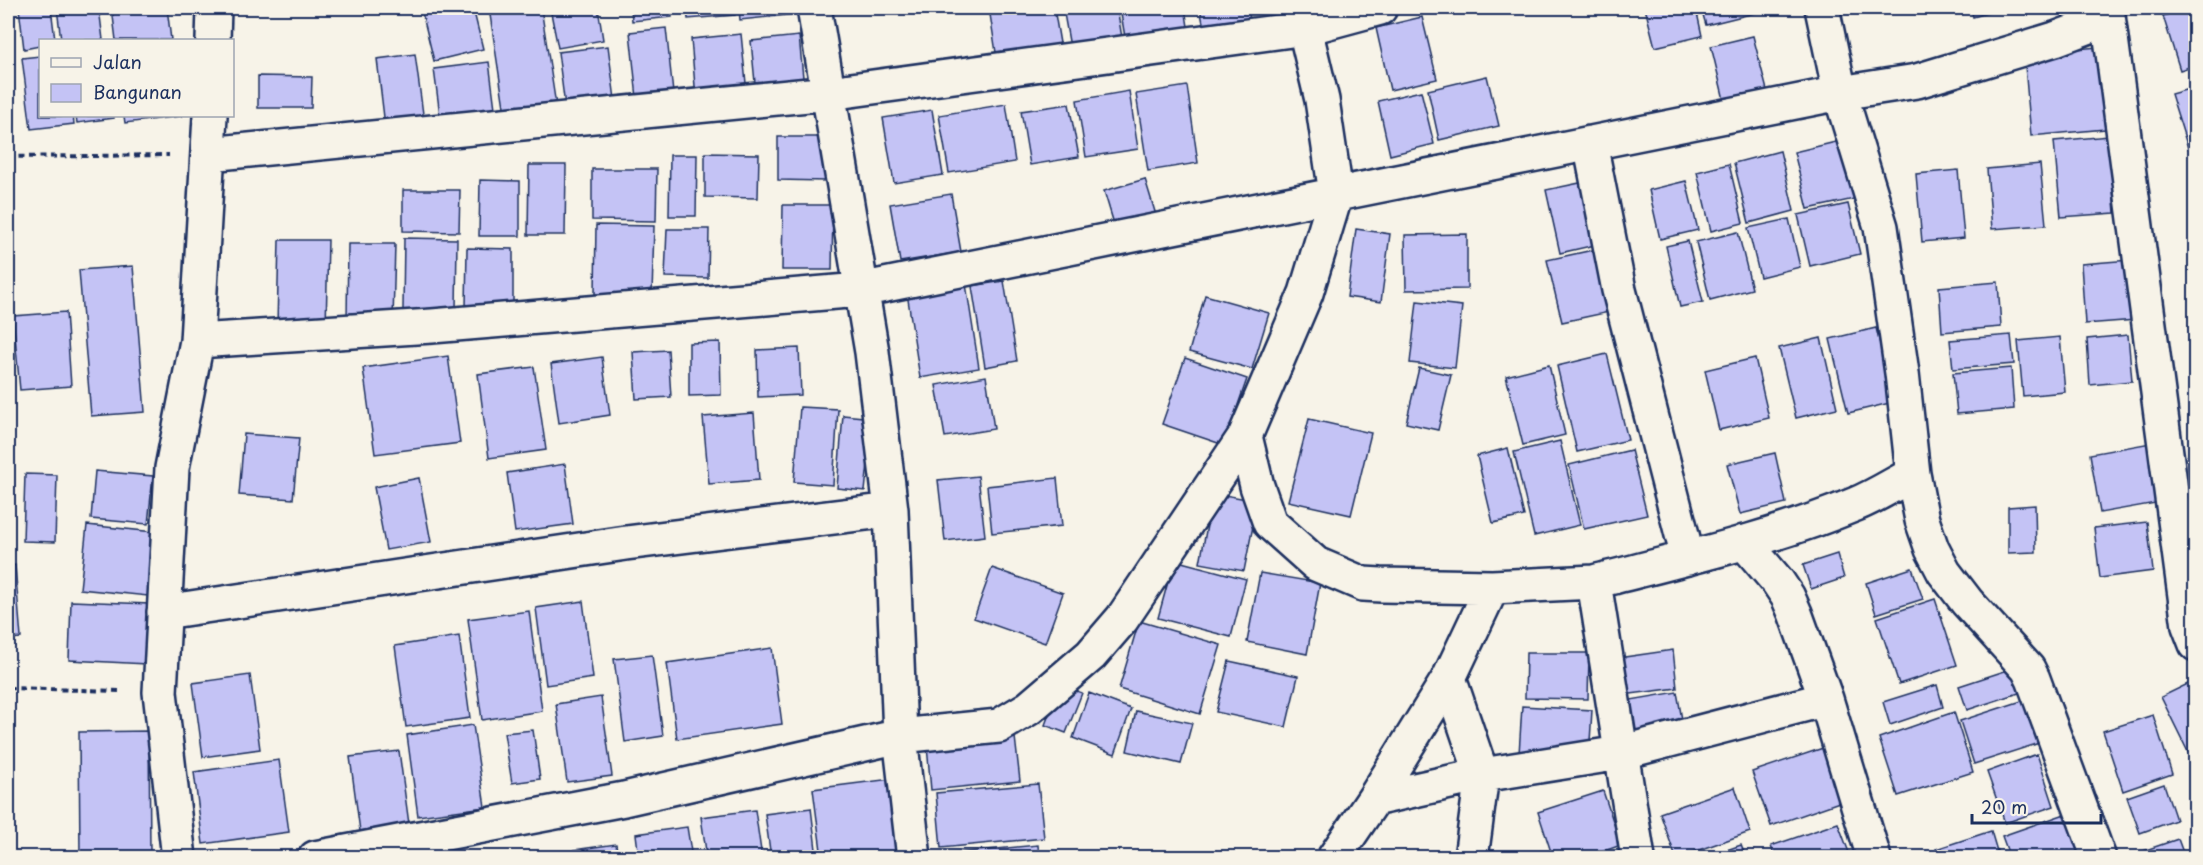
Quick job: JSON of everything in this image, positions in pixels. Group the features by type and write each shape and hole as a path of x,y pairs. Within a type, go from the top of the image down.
{"street":[{"path":"213,39 214,8"},
{"path":"814,8 872,352 891,510 900,736 914,858"},
{"path":"209,154 829,93 1303,18 1380,8"},
{"path":"1822,8 1840,93 1881,227 1902,373 1912,474 1922,520 1932,549 1944,572 1966,602 2028,669 2033,678 2099,858"},
{"path":"197,341 444,325 860,290 1840,93 1917,81 2055,39 2108,13 2189,571 2189,626 2196,644"},
{"path":"315,858 624,799 900,736 999,726 1029,708 1090,656 1122,619 1245,436 1306,293 1336,194 1322,100 1303,18"},
{"path":"179,858 160,692 172,468 197,341 210,117"},
{"path":"1590,143 1619,290 1688,558"},
{"path":"1245,436 1257,486 1270,523 1316,564 1363,584 1492,587 1594,582 1805,524 1858,503 1912,474"},
{"path":"164,612 626,543 891,510"},
{"path":"1744,542 1788,597 1826,699 1874,858"},
{"path":"1594,582 1638,858"},
{"path":"1334,858 1374,799 1449,678 1492,587"},
{"path":"1449,678 1482,775 1472,858"},
{"path":"1374,799 1482,775 1620,753 1826,699"}],"path":[{"path":"8,157 209,154"},
{"path":"8,688 160,692"}],"building":[{"path":"19,8 51,8 55,39 39,39 39,46 24,49"},
{"path":"57,8 99,8 103,39 61,39"},
{"path":"112,8 167,8 171,39 116,39"},
{"path":"421,8 473,8 483,49 434,61"},
{"path":"489,8 541,8 557,112 506,120"},
{"path":"598,8 603,40 558,48 551,13"},
{"path":"631,8 671,8 672,17 632,21"},
{"path":"687,8 734,8 735,15 688,19"},
{"path":"739,8 805,8 805,13 740,20"},
{"path":"989,8 1054,8 1062,55 998,65"},
{"path":"1063,8 1117,8 1122,38 1070,47"},
{"path":"1120,8 1185,8 1189,33 1126,43"},
{"path":"1200,8 1248,8 1250,20 1204,28"},
{"path":"1645,8 1696,8 1702,36 1655,47"},
{"path":"1701,8 1762,8 1763,11 1706,25"},
{"path":"1971,8 2005,8 1973,17"},
{"path":"2188,8 2196,8 2196,65 2180,70 2163,16"},
{"path":"1422,17 1437,79 1390,90 1376,28"},
{"path":"666,28 673,93 637,98 630,32"},
{"path":"741,34 747,93 696,98 691,39"},
{"path":"799,36 804,88 756,93 751,41"},
{"path":"1753,36 1769,98 1726,108 1711,46"},
{"path":"608,46 616,107 566,114 558,52"},
{"path":"2098,47 2105,129 2031,136 2024,54"},
{"path":"415,54 425,129 386,134 377,59"},
{"path":"39,56 39,117 73,117 74,124 31,129 22,58"},
{"path":"489,62 497,124 442,131 434,69"},
{"path":"258,76 312,77 311,108 258,108"},
{"path":"1487,76 1499,126 1439,140 1428,90"},
{"path":"1187,86 1198,163 1148,171 1136,94"},
{"path":"2196,87 2196,145 2188,148 2171,94"},
{"path":"1129,91 1138,149 1086,157 1077,100"},
{"path":"1421,91 1434,144 1390,155 1378,101"},
{"path":"1006,104 1015,162 949,173 939,115"},
{"path":"1069,104 1079,157 1030,165 1021,111"},
{"path":"932,110 943,175 894,183 883,118"},
{"path":"76,117 114,117 114,118 77,123"},
{"path":"124,117 174,117 125,123"},
{"path":"2109,136 2115,213 2061,217 2054,141"},
{"path":"778,137 826,137 826,181 778,180"},
{"path":"1840,141 1854,199 1808,209 1794,152"},
{"path":"1780,151 1794,211 1749,223 1734,163"},
{"path":"705,153 759,154 758,198 705,197"},
{"path":"670,155 697,155 696,216 669,216"},
{"path":"1729,164 1743,223 1711,231 1697,172"},
{"path":"2040,164 2046,225 1992,229 1987,169"},
{"path":"529,165 566,165 565,235 528,235"},
{"path":"592,169 657,169 656,221 592,220"},
{"path":"1958,170 1964,238 1922,242 1916,174"},
{"path":"8,173 13,240 8,240"},
{"path":"1145,179 1159,225 1118,237 1104,191"},
{"path":"480,180 520,181 520,236 479,236"},
{"path":"1686,181 1698,230 1660,239 1649,190"},
{"path":"1580,183 1595,245 1560,253 1546,190"},
{"path":"403,190 460,190 459,232 403,231"},
{"path":"951,194 961,252 900,262 890,204"},
{"path":"1848,204 1860,254 1810,266 1798,215"},
{"path":"783,205 833,205 832,270 782,270"},
{"path":"1789,219 1800,267 1760,277 1748,228"},
{"path":"596,225 654,226 652,295 595,294"},
{"path":"667,229 709,229 708,278 665,277"},
{"path":"1356,229 1390,234 1381,302 1347,297"},
{"path":"1738,232 1752,289 1710,300 1696,242"},
{"path":"1467,234 1467,289 1406,290 1405,235"},
{"path":"404,238 457,239 456,310 403,310"},
{"path":"279,240 328,240 326,327 277,326"},
{"path":"1688,241 1703,302 1680,307 1666,246"},
{"path":"348,244 395,244 393,320 347,320"},
{"path":"467,248 513,249 513,309 466,308"},
{"path":"1593,250 1609,312 1562,322 1547,260"},
{"path":"2130,260 2136,320 2085,324 2081,264"},
{"path":"133,266 145,412 91,416 79,270"},
{"path":"1004,281 1017,361 985,367 972,286"},
{"path":"1998,282 2001,327 1942,332 1939,287"},
{"path":"966,284 979,368 920,378 907,293"},
{"path":"1205,295 1269,313 1252,369 1189,352"},
{"path":"1417,301 1462,306 1455,368 1410,363"},
{"path":"66,312 71,386 20,390 13,316"},
{"path":"1876,328 1894,402 1848,413 1830,339"},
{"path":"8,335 11,373 8,373"},
{"path":"2011,335 2014,364 1953,369 1950,340"},
{"path":"2128,335 2132,381 2090,385 2087,339"},
{"path":"2060,337 2065,392 2023,396 2018,341"},
{"path":"1821,338 1837,408 1796,418 1779,348"},
{"path":"720,342 721,395 689,396 689,343"},
{"path":"799,348 801,395 758,397 757,350"},
{"path":"668,350 671,397 636,399 633,352"},
{"path":"1607,354 1628,440 1577,452 1557,366"},
{"path":"448,356 460,443 375,454 363,368"},
{"path":"602,357 610,415 559,423 551,364"},
{"path":"1185,358 1247,379 1224,445 1162,424"},
{"path":"1755,358 1769,418 1719,430 1705,370"},
{"path":"1549,365 1565,435 1523,445 1506,376"},
{"path":"534,367 546,450 489,458 478,374"},
{"path":"1419,368 1451,375 1438,430 1406,423"},
{"path":"2011,368 2014,409 1957,414 1953,373"},
{"path":"986,376 994,429 945,437 936,385"},
{"path":"800,407 838,409 833,485 794,482"},
{"path":"754,413 759,480 709,484 703,417"},
{"path":"843,415 873,418 865,491 837,488"},
{"path":"1309,419 1371,433 1351,515 1288,501"},
{"path":"244,434 299,438 293,499 239,495"},
{"path":"1560,441 1580,525 1534,536 1514,452"},
{"path":"2156,442 2167,501 2100,513 2090,454"},
{"path":"1508,448 1524,516 1493,523 1477,456"},
{"path":"1631,450 1647,515 1584,529 1569,465"},
{"path":"1775,453 1786,503 1740,514 1727,464"},
{"path":"565,464 573,524 515,532 507,473"},
{"path":"95,471 153,476 148,524 91,519"},
{"path":"25,474 57,475 55,542 23,541"},
{"path":"978,476 985,536 945,541 938,480"},
{"path":"419,478 431,542 386,550 374,487"},
{"path":"1057,478 1062,526 992,533 987,486"},
{"path":"1213,493 1258,501 1244,571 1200,563"},
{"path":"2035,505 2036,552 2008,553 2008,507"},
{"path":"2147,522 2153,571 2100,578 2094,528"},
{"path":"87,525 154,532 148,596 80,589"},
{"path":"1837,554 1844,578 1811,589 1803,565"},
{"path":"1174,560 1246,579 1231,637 1158,618"},
{"path":"15,565 21,638 8,639 8,566"},
{"path":"992,568 1063,593 1045,643 974,618"},
{"path":"1912,568 1923,599 1876,614 1866,583"},
{"path":"1260,573 1320,583 1307,654 1247,642"},
{"path":"1935,599 1957,665 1899,684 1877,618"},
{"path":"71,601 150,604 147,664 69,660"},
{"path":"583,601 593,678 546,685 536,608"},
{"path":"529,611 542,711 482,720 468,619"},
{"path":"1139,621 1221,645 1200,714 1119,689"},
{"path":"459,636 470,718 406,727 395,646"},
{"path":"772,648 782,724 677,739 667,663"},
{"path":"1673,650 1677,688 1623,695 1618,658"},
{"path":"1526,653 1589,653 1588,699 1525,698"},
{"path":"652,655 663,736 625,742 614,659"},
{"path":"1229,661 1298,676 1286,727 1216,712"},
{"path":"2017,667 2025,691 1967,710 1959,686"},
{"path":"250,675 260,749 203,757 193,683"},
{"path":"2196,680 2196,764 2194,764 2161,697"},
{"path":"1060,685 1082,693 1066,733 1045,725"},
{"path":"1937,685 1943,707 1890,725 1883,702"},
{"path":"1677,692 1683,725 1625,735 1619,702"},
{"path":"1089,693 1131,709 1115,754 1073,738"},
{"path":"2037,696 2052,739 1974,764 1960,721"},
{"path":"601,697 612,776 567,782 556,704"},
{"path":"1522,706 1592,710 1589,757 1519,754"},
{"path":"1136,711 1192,723 1181,764 1127,751"},
{"path":"1954,712 1973,772 1898,796 1879,738"},
{"path":"2153,715 2172,774 2123,791 2103,731"},
{"path":"473,725 485,807 418,816 407,735"},
{"path":"533,730 540,779 512,783 504,733"},
{"path":"149,731 150,855 80,856 79,732"},
{"path":"1015,737 1020,781 931,790 927,746"},
{"path":"1826,747 1845,800 1771,826 1752,772"},
{"path":"399,751 409,824 360,831 350,757"},
{"path":"2037,754 2054,806 2005,823 1987,772"},
{"path":"279,760 289,832 203,844 194,772"},
{"path":"891,779 901,857 822,858 813,789"},
{"path":"1038,784 1044,838 941,848 936,793"},
{"path":"2164,784 2176,820 2140,833 2127,797"},
{"path":"1735,787 1750,832 1676,858 1660,813"},
{"path":"1603,791 1621,845 1585,858 1553,858 1538,812"},
{"path":"811,808 817,858 771,858 765,814"},
{"path":"755,810 762,858 707,858 701,817"},
{"path":"2065,814 2079,854 2069,858 2010,858 2002,836"},
{"path":"1838,823 1851,858 1775,858 1771,846"},
{"path":"687,827 692,858 639,858 636,834"},
{"path":"1991,831 1999,858 1939,858 1936,849"},
{"path":"2178,839 2185,858 2142,858 2140,852"},
{"path":"616,844 618,858 575,858 574,850"},
{"path":"1038,845 1039,858 946,858 946,854"},
{"path":"1741,845 1746,858 1704,858"}]}
